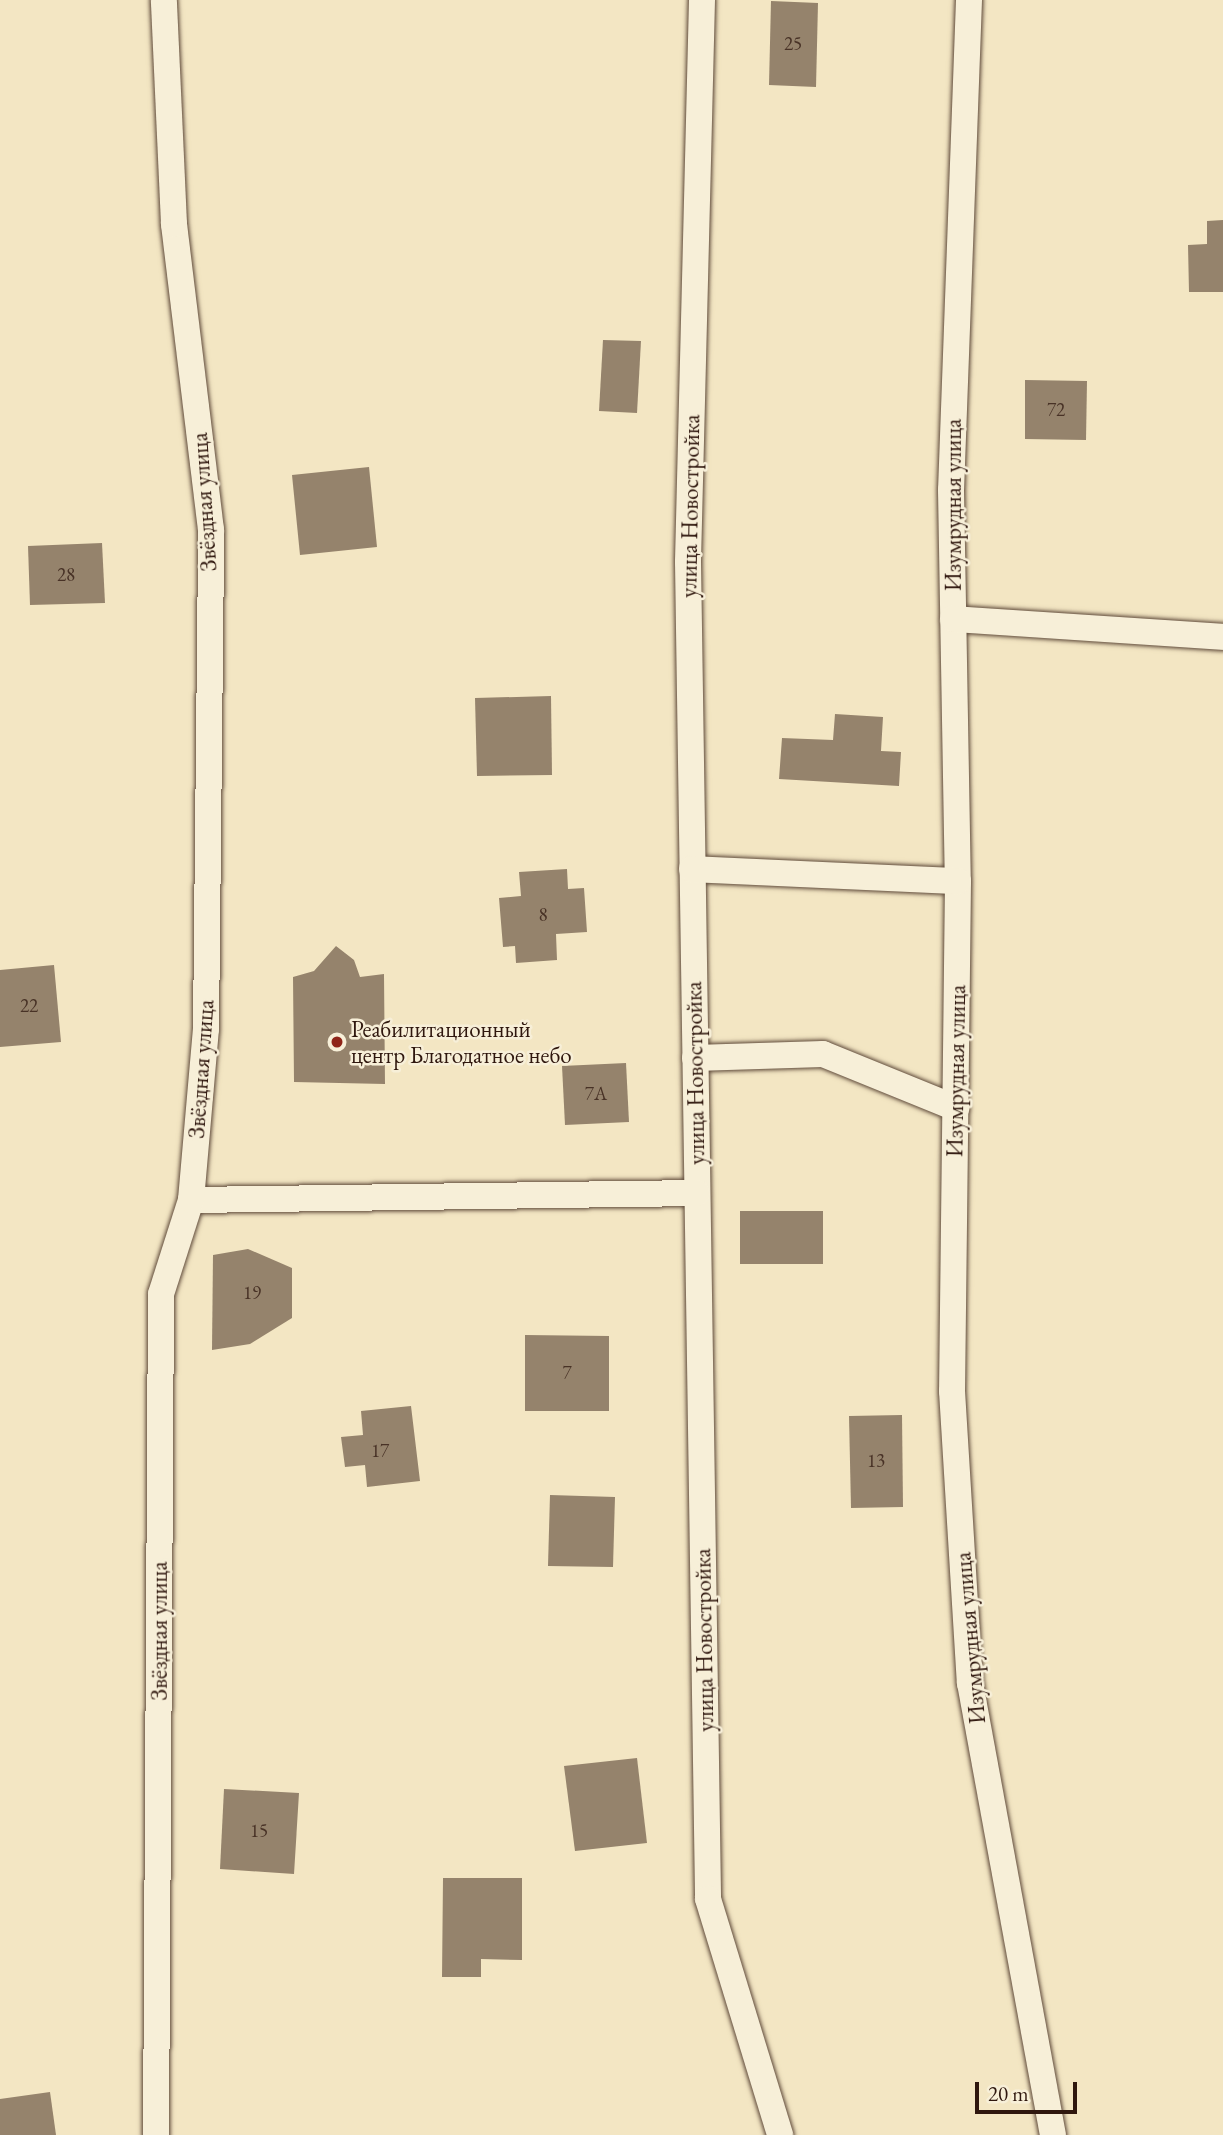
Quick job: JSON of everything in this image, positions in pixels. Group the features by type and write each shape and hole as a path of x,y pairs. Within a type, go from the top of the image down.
{"street":[{"name":"Звёздная улица","path":"156,2135 161,1294 191,1200 206,1029 211,530 174,224 164,0"},
{"name":"улица Новостройка","path":"702,0 688,562 708,1899 780,2135"},
{"name":"Изумрудная улица","path":"969,0 951,490 958,881 952,1391 970,1684 1054,2135"},
{"path":"953,619 1223,637"},
{"path":"692,869 958,881"},
{"path":"695,1058 823,1054 956,1108"},
{"path":"191,1200 697,1193"}],"building":[{"path":"771,1 818,3 816,87 769,85"},
{"path":"1223,220 1223,292 1189,292 1188,245 1207,244 1207,221"},
{"path":"603,340 641,341 637,413 599,411"},
{"path":"1025,380 1087,381 1086,440 1025,439"},
{"path":"369,467 377,547 300,555 292,475"},
{"path":"102,543 105,603 30,605 28,546"},
{"path":"551,696 552,775 477,776 475,698"},
{"path":"835,714 883,717 881,751 901,752 899,786 779,779 782,738 833,740"},
{"path":"567,869 568,889 584,888 587,932 556,934 557,960 516,963 515,946 503,947 499,898 521,896 519,872"},
{"path":"336,946 354,960 360,977 384,974 385,1084 294,1082 293,977 314,971"},
{"path":"54,965 61,1042 0,1047 0,970"},
{"path":"626,1063 629,1122 565,1125 562,1066"},
{"path":"740,1211 823,1211 823,1264 740,1264"},
{"path":"248,1249 292,1268 292,1318 250,1344 212,1350 213,1255"},
{"path":"525,1335 609,1336 609,1411 525,1411"},
{"path":"411,1406 420,1481 367,1487 365,1465 345,1467 341,1437 363,1435 361,1411"},
{"path":"902,1415 903,1507 851,1508 849,1416"},
{"path":"550,1495 615,1497 613,1567 548,1566"},
{"path":"637,1758 647,1843 575,1851 564,1766"},
{"path":"224,1789 299,1793 294,1874 220,1869"},
{"path":"443,1878 522,1878 522,1960 481,1959 481,1977 442,1977"},
{"path":"50,2092 56,2135 0,2135 0,2099"}],"place":[{"name":"Реабилитационный центр Благодатное небо","path":"337,1042"}]}
